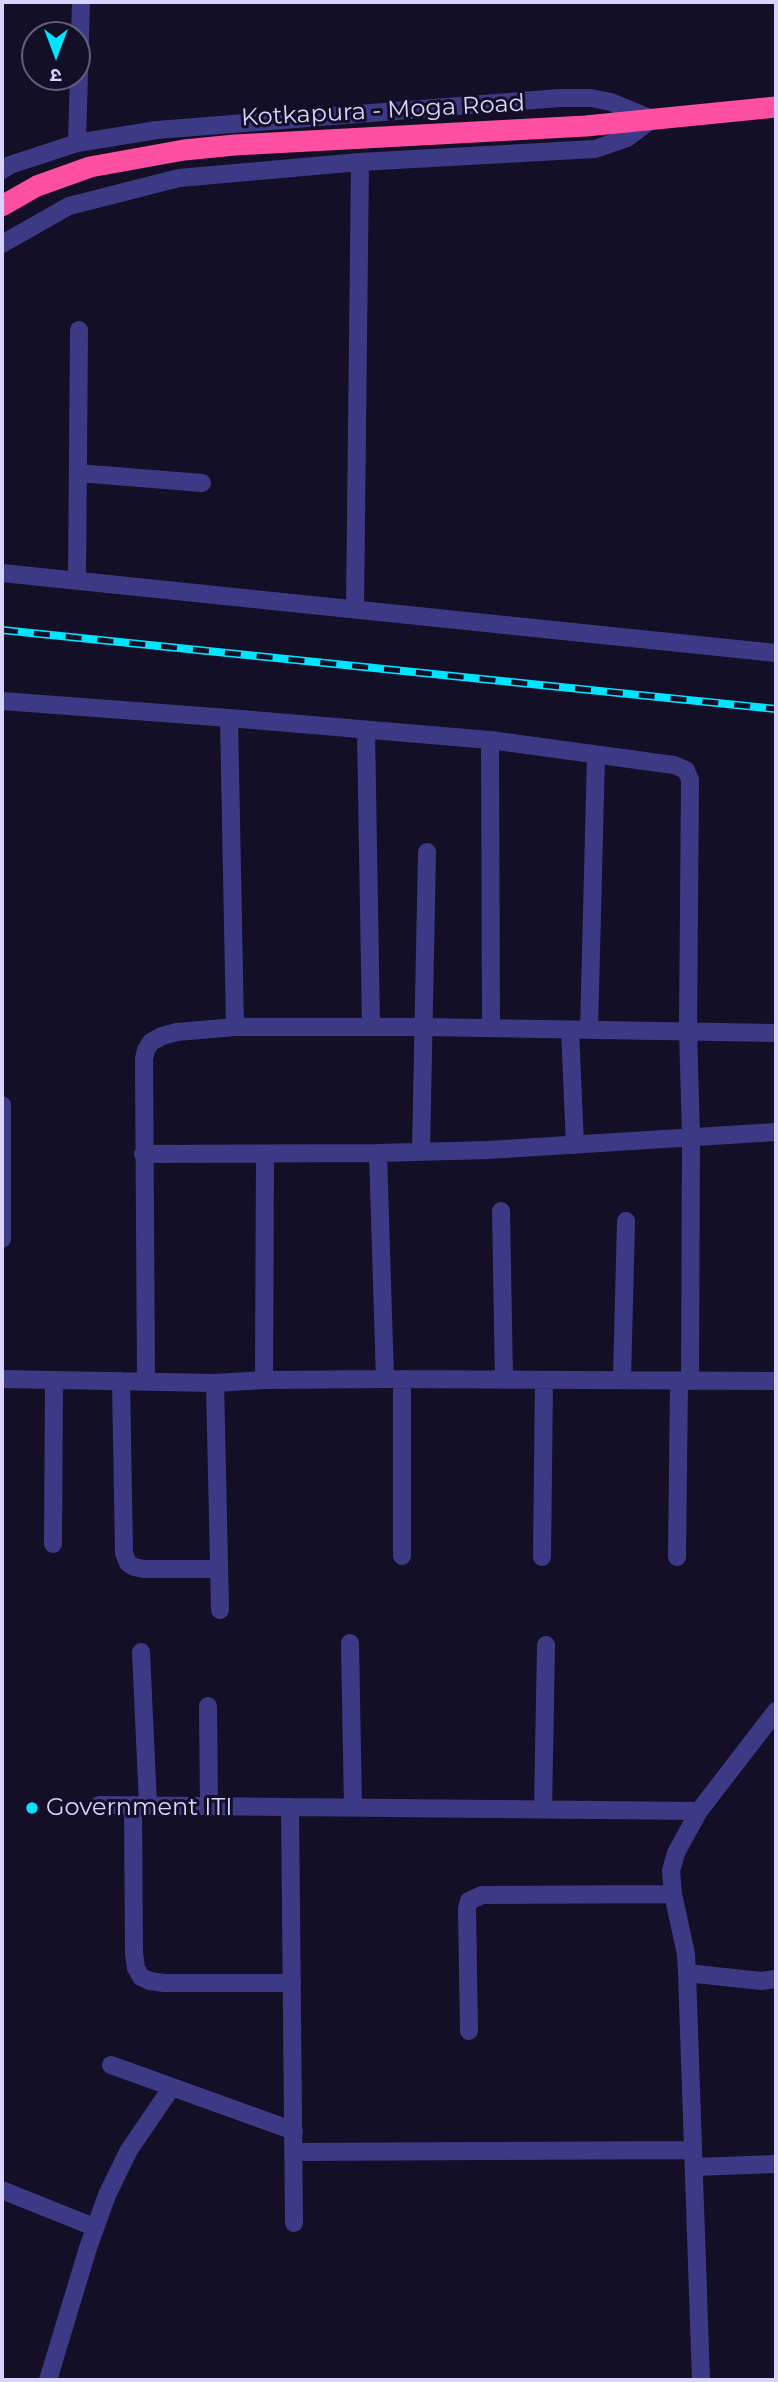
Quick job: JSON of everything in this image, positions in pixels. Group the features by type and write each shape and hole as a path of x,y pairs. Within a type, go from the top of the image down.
{"highway":[{"name":"Kotkapura - Moga Road","path":"2,206 37,186 90,167 184,150 586,126 776,107"}],"street":[{"path":"77,143 81,2"},
{"path":"2,170 77,143 157,130 559,98 591,98 611,102 652,120"},
{"path":"2,244 69,206 179,178 360,162 595,149 627,138 652,120"},
{"path":"355,608 360,162"},
{"path":"77,580 79,330"},
{"path":"78,473 202,483"},
{"path":"2,573 776,653"},
{"path":"2,701 490,740 674,765 686,770 689,775 688,1031 691,1136 685,1381 677,1557"},
{"path":"229,718 236,1027"},
{"path":"366,730 371,1027"},
{"path":"490,740 491,1028"},
{"path":"575,1145 579,1030 596,756"},
{"path":"421,1152 426,852"},
{"path":"146,1381 144,1059 151,1042 177,1032 236,1027 776,1033"},
{"path":"2,1105 2,1239"},
{"path":"143,1154 421,1152 776,1132"},
{"path":"378,1153 394,1379 402,1556"},
{"path":"264,1380 265,1154"},
{"path":"502,1211 504,1380"},
{"path":"622,1379 626,1221"},
{"path":"2,1379 215,1383 394,1379 776,1381"},
{"path":"53,1544 54,1380"},
{"path":"541,1557 544,1380"},
{"path":"121,1381 124,1553 128,1563 145,1569 219,1569"},
{"path":"215,1383 220,1610"},
{"path":"350,1643 353,1807"},
{"path":"543,1809 546,1644"},
{"path":"141,1652 141,1805 134,1953 136,1968 141,1977 150,1982 292,1983"},
{"path":"208,1706 209,1805"},
{"path":"701,2380 686,1954 673,1894 671,1871 676,1853 699,1811 776,1711"},
{"path":"99,1805 699,1811"},
{"path":"290,1807 294,2223"},
{"path":"469,2031 467,1909 469,1901 474,1897 673,1894"},
{"path":"687,1973 761,1981 776,1979"},
{"path":"111,2065 294,2131"},
{"path":"48,2380 94,2227 107,2195 129,2150 172,2087"},
{"path":"294,2152 693,2158 776,2164"},
{"path":"2,2190 94,2227"}],"railway":[{"path":"2,630 776,709"}],"place":[{"name":"Government ITI","path":"32,1808"}]}
